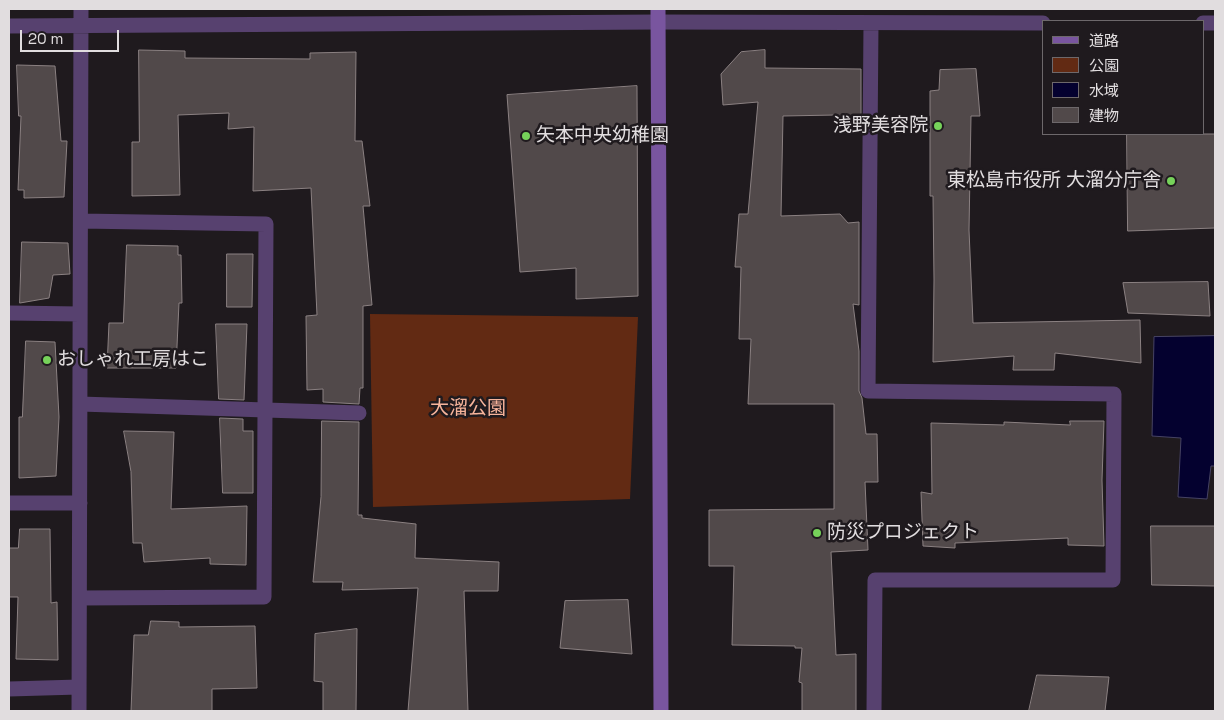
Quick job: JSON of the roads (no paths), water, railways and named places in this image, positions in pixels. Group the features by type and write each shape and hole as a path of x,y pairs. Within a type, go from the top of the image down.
{"street":[{"path":"79,711 81,9"},
{"path":"658,16 661,711"},
{"path":"9,26 81,27 658,16 871,23 1042,23"},
{"path":"871,23 868,391 1114,394 1113,580 876,580 874,711"},
{"path":"80,598 264,597 263,409 266,224 81,221"},
{"path":"9,314 80,314"},
{"path":"80,404 359,413"},
{"path":"9,503 80,503"},
{"path":"9,689 79,687"}],"water":[{"path":"1215,336 1215,466 1211,466 1207,499 1178,497 1181,438 1152,436 1154,337"}],"place":[{"name":"浅野美容院","path":"938,126"},
{"name":"矢本中央幼稚園","path":"526,136"},
{"name":"東松島市役所 大溜分庁舎","path":"1171,181"},
{"name":"おしゃれ工房はこ","path":"47,360"},
{"name":"防災プロジェクト","path":"817,533"}],"park label":[{"name":"大溜公園","path":"468,409"}]}
